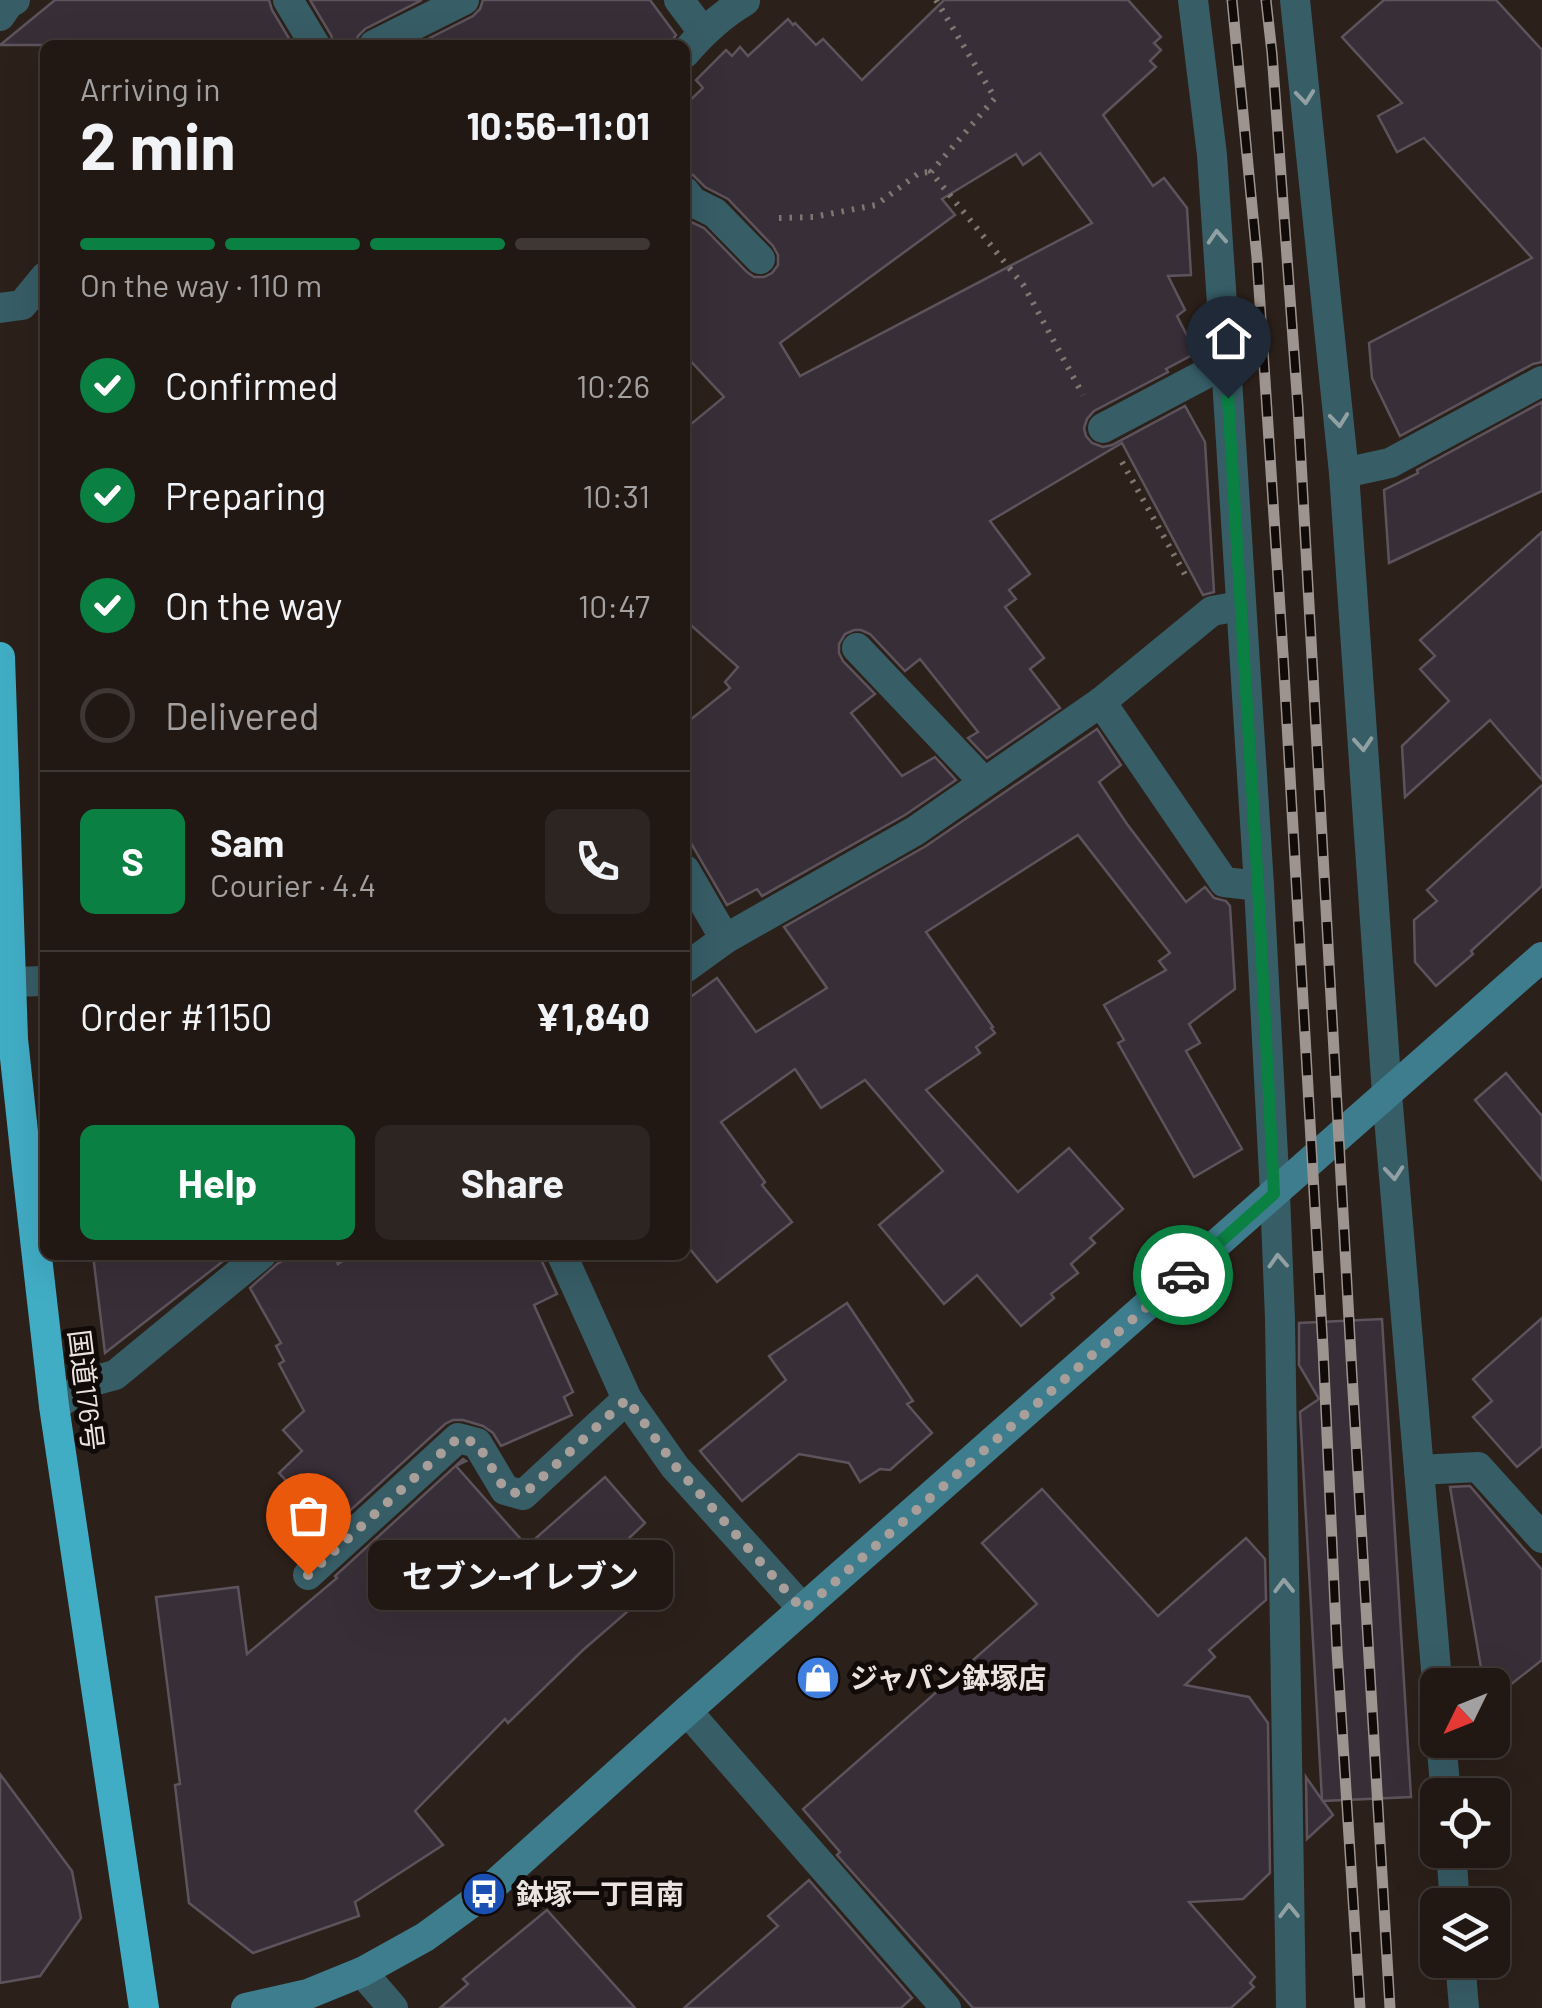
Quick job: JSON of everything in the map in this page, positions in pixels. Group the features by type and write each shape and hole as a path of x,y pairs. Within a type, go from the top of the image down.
{"highway":[{"name":"国道176号","path":"0,656 5,915 13,1039 54,1406 144,2008"}],"street":[{"path":"0,16 15,0"},
{"path":"288,0 312,40"},
{"path":"384,40 464,0"},
{"path":"680,0 694,43 729,11 748,0"},
{"path":"1193,0 1212,155 1226,363 1226,608 1258,886 1274,1194 1281,1338 1291,2008"},
{"path":"1294,0 1344,473 1387,1094 1436,1668"},
{"path":"690,198 716,213 760,259"},
{"path":"22,311 40,284"},
{"path":"1103,428 1226,363"},
{"path":"1344,473 1390,463 1542,381"},
{"path":"690,964 725,939 915,831 1101,702 1226,608"},
{"path":"857,648 984,782"},
{"path":"1101,702 1224,882 1258,886"},
{"path":"690,879 725,939"},
{"path":"246,2008 308,1994 362,1972 425,1937 484,1894 1542,957"},
{"path":"11,982 40,980"},
{"path":"54,1406 93,1382 115,1375 255,1260"},
{"path":"564,1260 627,1399 676,1467 803,1610"},
{"path":"308,1575 458,1438 477,1443 505,1490 523,1495 627,1399"},
{"path":"1420,1470 1478,1467 1542,1538"},
{"path":"687,1711 946,2008"},
{"path":"362,1972 393,2008"},
{"path":"1462,1978 1464,2008"}],"path":[{"path":"716,213 766,219 813,217 876,205 919,173 931,172 995,98 936,0"},
{"path":"931,172 1024,286 1180,568 1226,608"}],"building":[{"path":"55,0 269,0 290,40 40,40 40,45 0,45"},
{"path":"310,0 422,0 365,29 357,40 332,40"},
{"path":"483,0 650,0 676,35 672,40 426,40 480,9"},
{"path":"944,0 1128,0 1161,37 1154,43 1161,50 1150,61 1156,67 1103,115 1153,186 1164,178 1187,208 1191,275 1168,276 1185,310 1177,316 1196,353 1094,411 1084,428 1092,443 1103,447 1185,406 1205,442 1214,592 1203,595 1122,443 990,521 1030,574 1009,590 1016,599 1005,607 1044,658 1030,669 1060,708 987,758 968,738 978,732 920,659 905,671 870,634 854,630 845,634 839,644 843,661 875,694 851,713 902,776 935,757 956,780 905,815 762,896 757,889 727,905 690,842 690,720 730,688 725,682 738,667 690,624 690,425 724,397 690,360 690,221 704,228 754,277 772,273 778,265 778,255 728,199 690,175 690,100 703,88 696,80 726,50 732,56 740,47 748,56 788,19 816,45 823,39 862,80","holes":["1040,153 1092,223 800,376 780,343 955,215 942,199 1016,154 1023,165"]},
{"path":"1384,0 1496,0 1542,50 1542,362 1400,436 1372,378 1369,343 1532,258 1424,138 1397,152 1378,116 1402,103 1342,37"},
{"path":"1542,402 1542,491 1389,563 1384,490"},
{"path":"1542,532 1542,780 1490,720 1405,797 1402,746 1449,701 1420,669 1435,656 1420,640"},
{"path":"1097,729 1121,765 1099,782 1127,824 1186,902 1205,887 1214,898 1230,906 1235,989 1189,1024 1200,1043 1186,1051 1242,1149 1194,1177 1118,1043 1124,1040 1104,1005 1166,970 1159,961 1170,953 1078,835 926,932 995,1033 976,1047 980,1053 926,1090 1018,1192 1069,1148 1123,1209 1090,1238 1095,1243 1071,1264 1078,1273 1051,1294 1054,1298 1021,1326 977,1275 944,1304 879,1225 943,1171 865,1080 821,1108 795,1069 721,1122 765,1182 762,1185 792,1222 717,1282 690,1249 690,997 717,978 756,1032 827,988 784,927 926,846"},
{"path":"1542,785 1542,886 1436,986 1415,962 1414,920 1437,901 1427,890"},
{"path":"1506,1073 1542,1116 1542,1180 1475,1100"},
{"path":"94,1260 225,1260 105,1353"},
{"path":"284,1260 336,1260 338,1264 344,1260 541,1260 557,1294 534,1305 573,1392 564,1397 572,1415 501,1446 483,1426 463,1420 445,1424 309,1548 279,1516 289,1506 278,1495 290,1485 279,1473 302,1451 283,1430 304,1411 279,1364 284,1361 276,1346 281,1343 250,1288"},
{"path":"847,1303 913,1401 907,1404 932,1433 890,1470 880,1469 860,1482 849,1463 799,1454 742,1501 700,1451 786,1380 769,1356"},
{"path":"1542,1318 1542,1446 1517,1467 1473,1417 1492,1401 1473,1379"},
{"path":"1382,1319 1411,1797 1323,1801 1333,1815 1307,1839 1306,1777 1322,1800 1300,1412 1319,1399 1299,1365 1299,1323"},
{"path":"463,1459 466,1461 456,1466 527,1546 605,1477 645,1523 628,1539 664,1580 583,1650 508,1723 505,1719 415,1811 443,1845 355,1902 359,1916 253,1953 189,1903 175,1785 180,1784 156,1597 238,1587 247,1654 337,1578"},
{"path":"1470,1486 1542,1570 1542,1660 1510,1685 1510,1668 1481,1668 1450,1487"},
{"path":"1042,1489 1158,1616 1246,1538 1265,1559 1266,1600 1209,1650 1215,1657 1185,1685 1249,1697 1268,1723 1270,1873 1243,1899 1189,1902 1255,1977 1250,1983 1254,1987 1231,2008 973,2008 837,1855 840,1852 803,1809 1037,1604 982,1543"},
{"path":"0,1774 72,1871 81,1918 40,1976 0,1983"},
{"path":"809,1880 912,1998 901,2008 684,2008 778,1926 768,1916"},
{"path":"547,1910 635,2008 440,2008 468,1984 463,1979"}],"railway":[{"path":"1232,0 1257,258 1283,654 1360,2008"},
{"path":"1266,0 1298,407 1390,2008"}],"way so far":[{"path":"308,1575 458,1438 477,1443 505,1490 523,1495 627,1399 676,1467 803,1610 1183,1275"}],"place":[{"name":"セブン-イレブン","path":"308,1575"},
{"name":"ジャパン鉢塚店","path":"818,1678"},
{"name":"鉢塚一丁目南","path":"484,1894"}],"route":[{"path":"1183,1275 1274,1194 1228,398"}]}
